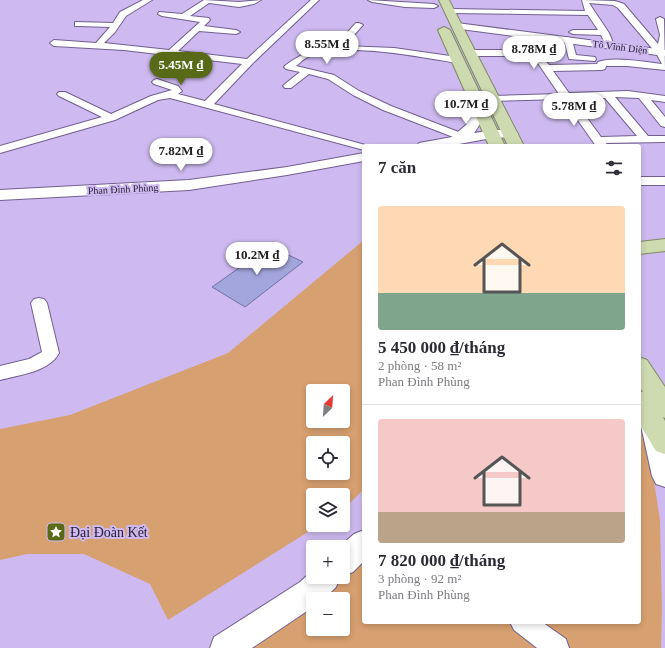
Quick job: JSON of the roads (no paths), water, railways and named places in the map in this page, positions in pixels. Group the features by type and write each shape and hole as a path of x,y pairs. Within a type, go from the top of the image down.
{"main road":[{"path":"444,0 513,140"},
{"path":"432,3 456,60 492,134"},
{"path":"442,26 457,26"},
{"path":"641,235 665,233"},
{"path":"641,248 665,246"},
{"path":"641,371 661,425"},
{"path":"641,404 661,425"}],"street":[{"path":"99,44 123,14 148,0"},
{"path":"183,17 208,1 234,4 253,2 257,0"},
{"path":"207,105 315,0"},
{"path":"372,0 405,5 432,3"},
{"path":"585,0 616,3 621,6 663,55"},
{"path":"585,0 606,33 610,45"},
{"path":"450,11 592,11"},
{"path":"611,11 625,11"},
{"path":"162,14 206,20 172,52"},
{"path":"660,19 664,35 663,55"},
{"path":"78,24 115,25"},
{"path":"337,48 359,25"},
{"name":"Tô Vĩnh Diện","path":"457,26 519,34 570,36 663,55"},
{"path":"196,28 236,32"},
{"path":"573,58 571,57 570,36 606,33"},
{"path":"519,34 546,68 600,143 644,139 665,139"},
{"path":"167,41 182,42"},
{"path":"54,43 99,44 250,62"},
{"path":"456,60 402,52 337,48 311,52 296,59 289,67 331,77 356,93 387,108 474,144"},
{"path":"470,53 593,59 602,64 627,63 665,67"},
{"path":"546,68 602,67 602,64"},
{"path":"288,86 306,72"},
{"path":"0,150 111,118 155,98 170,95 177,91 175,88 157,82"},
{"path":"62,94 111,118"},
{"path":"494,99 607,94 628,94 665,99"},
{"path":"607,94 644,139"},
{"path":"170,95 362,147"},
{"path":"642,96 665,124"},
{"path":"462,138 473,126 479,107"},
{"path":"434,144 492,134 513,140"},
{"name":"Phan Đình Phùng","path":"0,195 189,185 287,171 362,157"},
{"path":"641,181 665,181"},
{"path":"0,373 26,366 47,358 51,353 39,303"},
{"path":"661,425 665,476"},
{"path":"350,556 362,545"},
{"path":"225,648 310,592 319,584"},
{"path":"525,624 557,648"}],"place":[{"name":"Đại Đoàn Kết","path":"56,532"}]}
